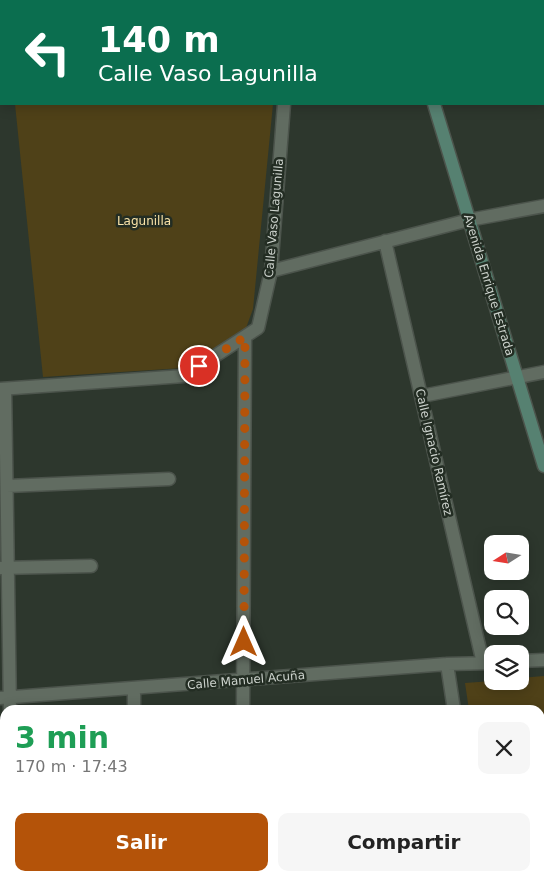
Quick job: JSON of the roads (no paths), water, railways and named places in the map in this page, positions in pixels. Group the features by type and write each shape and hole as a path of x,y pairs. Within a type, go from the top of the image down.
{"main road":[{"name":"Avenida Enrique Estrada","path":"434,105 544,466"}],"street":[{"name":"Calle Vaso Lagunilla","path":"3,389 184,376 258,328 271,271 284,105"},
{"path":"271,271 469,220 544,206"},
{"name":"Calle Ignacio Ramírez","path":"385,241 484,647"},
{"path":"243,705 245,337"},
{"path":"422,396 544,372"},
{"path":"3,389 7,486 4,568 6,702"},
{"path":"7,486 169,480"},
{"path":"4,568 91,566"},
{"path":"529,661 544,660"},
{"name":"Calle Manuel Acuña","path":"6,702 244,680 447,664 484,663"},
{"path":"447,664 453,705"},
{"path":"134,689 134,705"}],"park label":[{"name":"Lagunilla","path":"144,221"}]}
